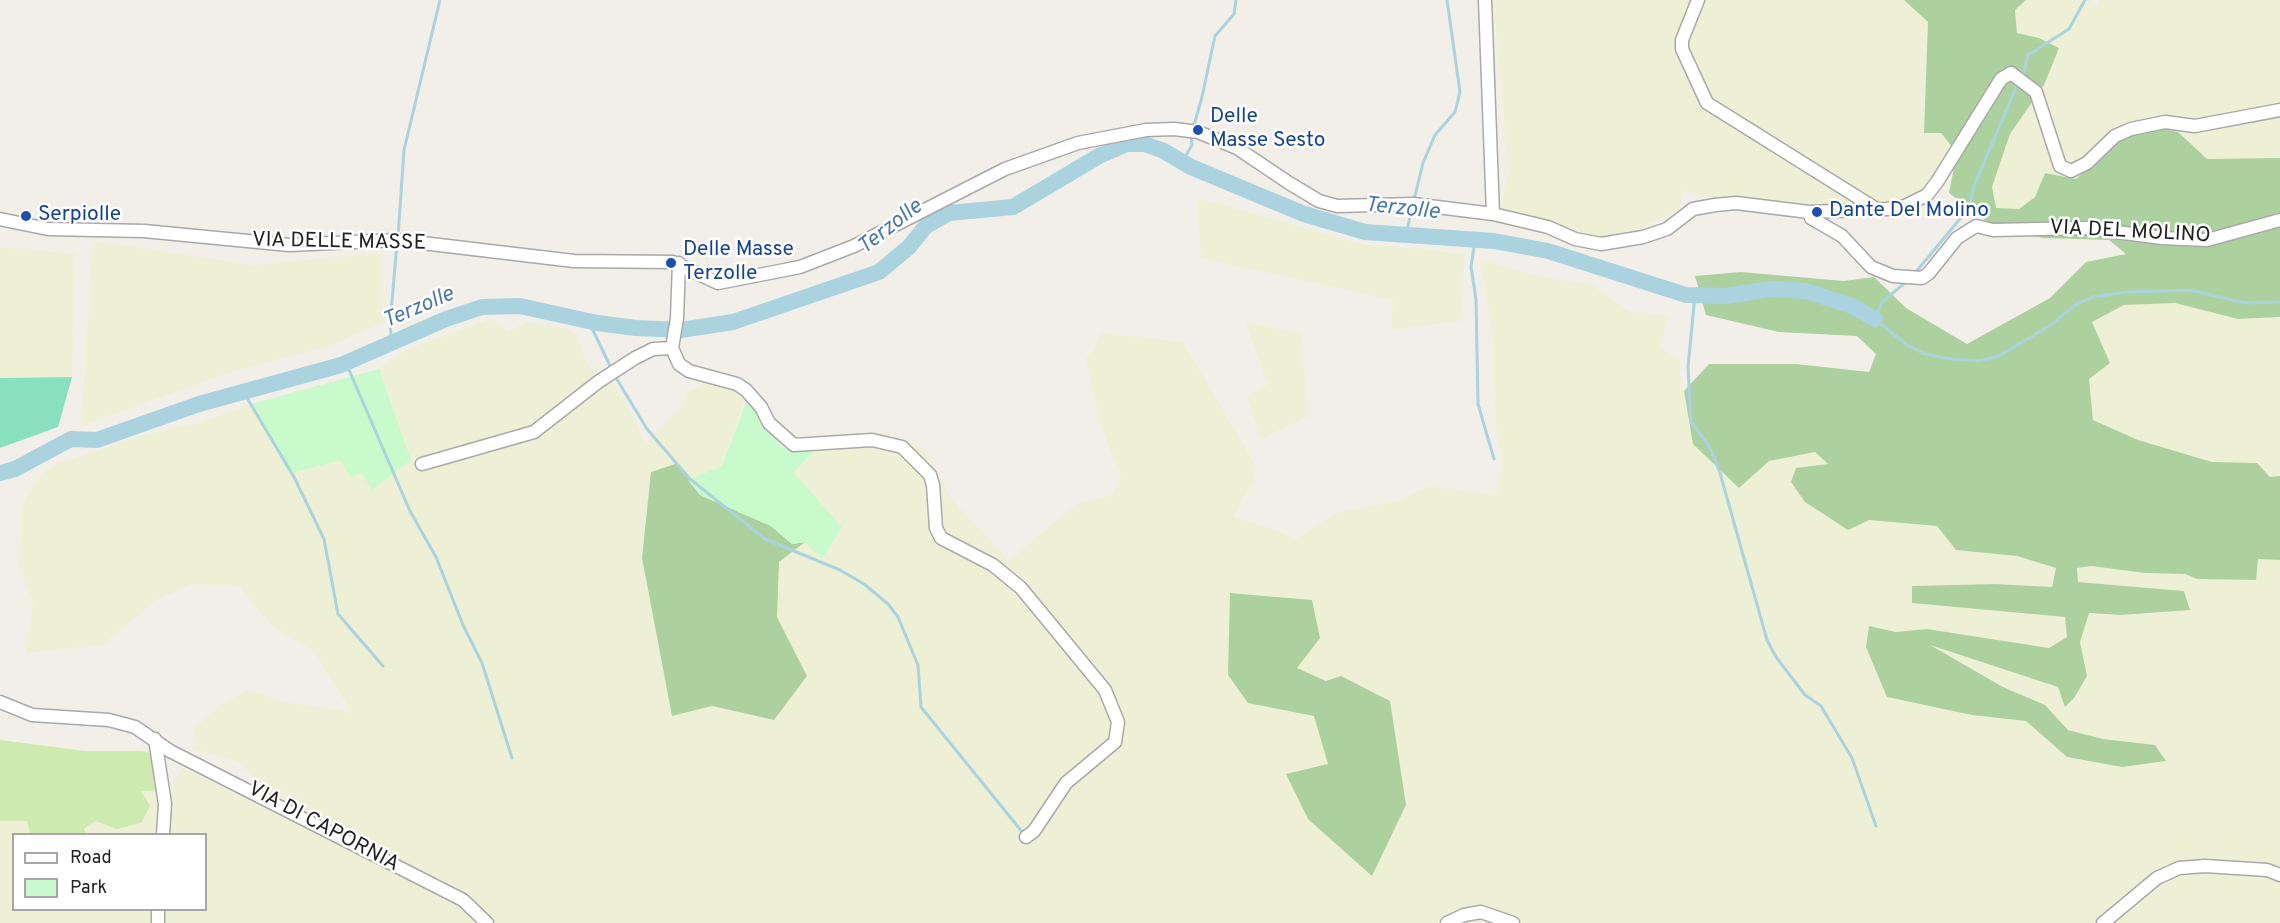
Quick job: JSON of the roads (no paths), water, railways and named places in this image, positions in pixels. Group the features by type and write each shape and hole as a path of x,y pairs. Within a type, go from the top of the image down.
{"street":[{"path":"1485,0 1488,132 1494,186 1493,214"},
{"path":"1698,0 1682,40 1682,49 1707,103 1878,210"},
{"name":"VIA DELLE MASSE","path":"0,219 48,229 144,231 289,245 397,240 574,261 679,263 718,283 800,267 854,246 1005,169 1078,143 1146,130 1190,131 1213,138 1237,148 1319,201 1337,206 1413,204 1493,214 1548,227 1575,238 1601,244 1643,237 1667,229 1693,209 1715,205 1736,203 1809,212 1878,210 1905,206 1927,195 1952,162 2001,79 2011,73 2036,92 2057,160 2060,166 2071,171 2087,163 2115,136 2140,126 2165,122 2195,126 2280,110"},
{"name":"VIA DEL MOLINO","path":"1809,212 1811,218 1842,236 1871,267 1893,276 1922,278 1929,273 1957,238 1976,226 1993,230 2086,228 2162,238 2207,240 2280,220"},
{"path":"679,263 672,346 675,358 684,369 737,384 746,390 761,407 769,423 794,445 872,440 902,447 930,475 933,485 936,528 941,538 993,565 1021,588 1105,690 1118,722 1115,742 1066,783 1034,831 1026,837"},
{"path":"422,464 534,432 598,382 635,358 653,349 672,346"},
{"name":"VIA DI CAPORNIA","path":"0,702 32,715 109,720 135,727 170,751 463,900 487,923"},
{"path":"155,739 165,804 163,833"},
{"path":"2103,923 2157,878 2178,868 2205,866 2267,870 2280,875"},
{"path":"1447,923 1464,915 1481,912 1513,923"}],"waterway":[{"path":"398,237 404,150 440,0"},
{"path":"1193,129 1215,36 1234,14 1236,0"},
{"path":"1414,200 1423,163 1435,135 1455,112 1460,92 1447,0"},
{"path":"2024,72 2028,55 2069,29 2085,0"},
{"path":"1915,273 1969,208 1974,186 2018,83"},
{"path":"1182,162 1192,145 1191,136"},
{"name":"Terzolle","path":"0,473 15,469 71,439 97,440 199,404 341,365 446,319 482,307 520,306 597,323 636,328 681,330 733,322 879,272 909,247 926,226 949,213 1013,207 1099,156 1127,144 1144,144 1162,150 1191,167 1304,214 1365,232 1494,241 1548,251 1686,295 1726,296 1771,289 1806,291 1852,306 1875,319"},
{"path":"1406,235 1411,212"},
{"path":"1475,240 1471,267 1476,299 1478,404 1494,459"},
{"path":"392,343 390,325 397,243"},
{"path":"1906,282 1882,302 1875,319 1908,346 1925,354 1979,361 1999,356 2051,325 2076,304 2093,297 2127,292 2189,290 2246,303 2280,302"},
{"path":"1695,295 1688,367 1691,422 1710,447 1720,473 1767,640 1776,657 1805,695 1821,706 1852,758 1876,826"},
{"path":"589,322 612,370"},
{"path":"346,363 410,511 436,557 463,625 482,663 512,758"},
{"path":"615,376 647,429 690,479 765,539 840,570 864,584 888,604 898,617 918,665 921,707 1023,833"},
{"path":"244,393 294,477 324,539 338,614 383,666"}],"place":[{"name":"Delle Masse Sesto","path":"1198,130"},
{"name":"Dante Del Molino","path":"1817,212"},
{"name":"Serpiolle","path":"26,216"},
{"name":"Delle Masse Terzolle","path":"671,263"}]}
